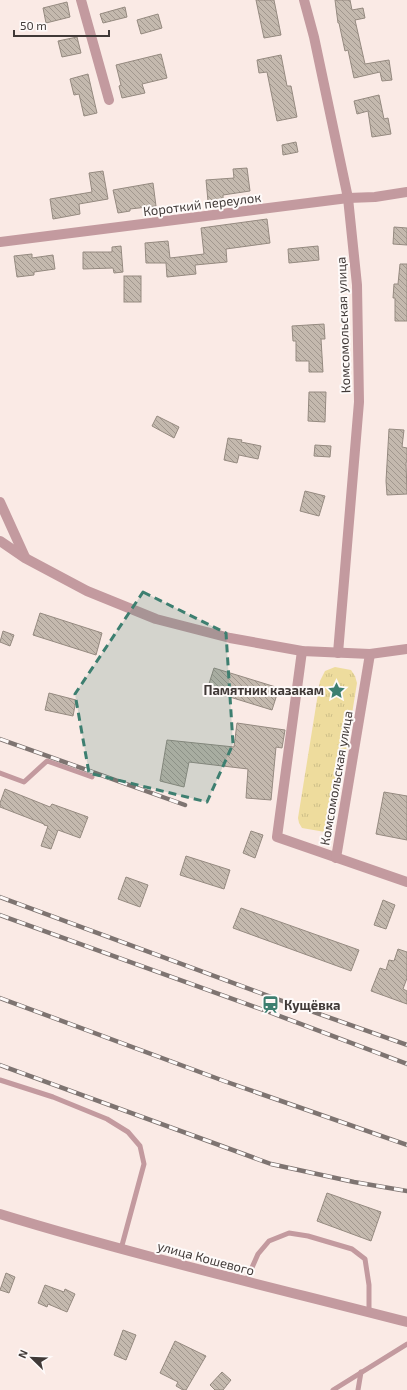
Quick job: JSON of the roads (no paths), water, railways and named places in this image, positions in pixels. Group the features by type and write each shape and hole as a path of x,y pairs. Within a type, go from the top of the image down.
{"street":[{"path":"81,0 109,100"},
{"name":"Комсомольская улица","path":"304,0 314,37 348,198 357,285 359,402 338,653"},
{"name":"Короткий переулок","path":"0,242 348,198 375,197 407,192"},
{"path":"0,502 25,558"},
{"path":"0,541 25,558 87,591 156,619 230,638 302,651 370,654 407,649"},
{"path":"302,651 278,837 407,882"},
{"name":"Комсомольская улица","path":"336,858 370,654"},
{"name":"улица Кошевого","path":"0,1214 121,1249 407,1322"}],"lane":[{"path":"0,773 24,782 47,762 92,777"},
{"path":"0,1080 53,1097 107,1119 128,1132 140,1146 144,1164 121,1249"},
{"path":"246,1281 258,1254 269,1241 289,1232 308,1236 352,1249 365,1259 369,1285 369,1312"},
{"path":"333,1390 407,1344"},
{"path":"358,1390 362,1372"}],"railway":[{"path":"0,739 185,805"},
{"path":"0,897 274,998 407,1045"},
{"path":"0,915 269,1012 407,1064"},
{"path":"0,998 224,1081 407,1145"},
{"path":"0,1065 271,1164 354,1182 407,1191"}],"place":[{"name":"Памятник казакам","path":"337,690"},
{"name":"Кущёвка","path":"271,1005"}]}
